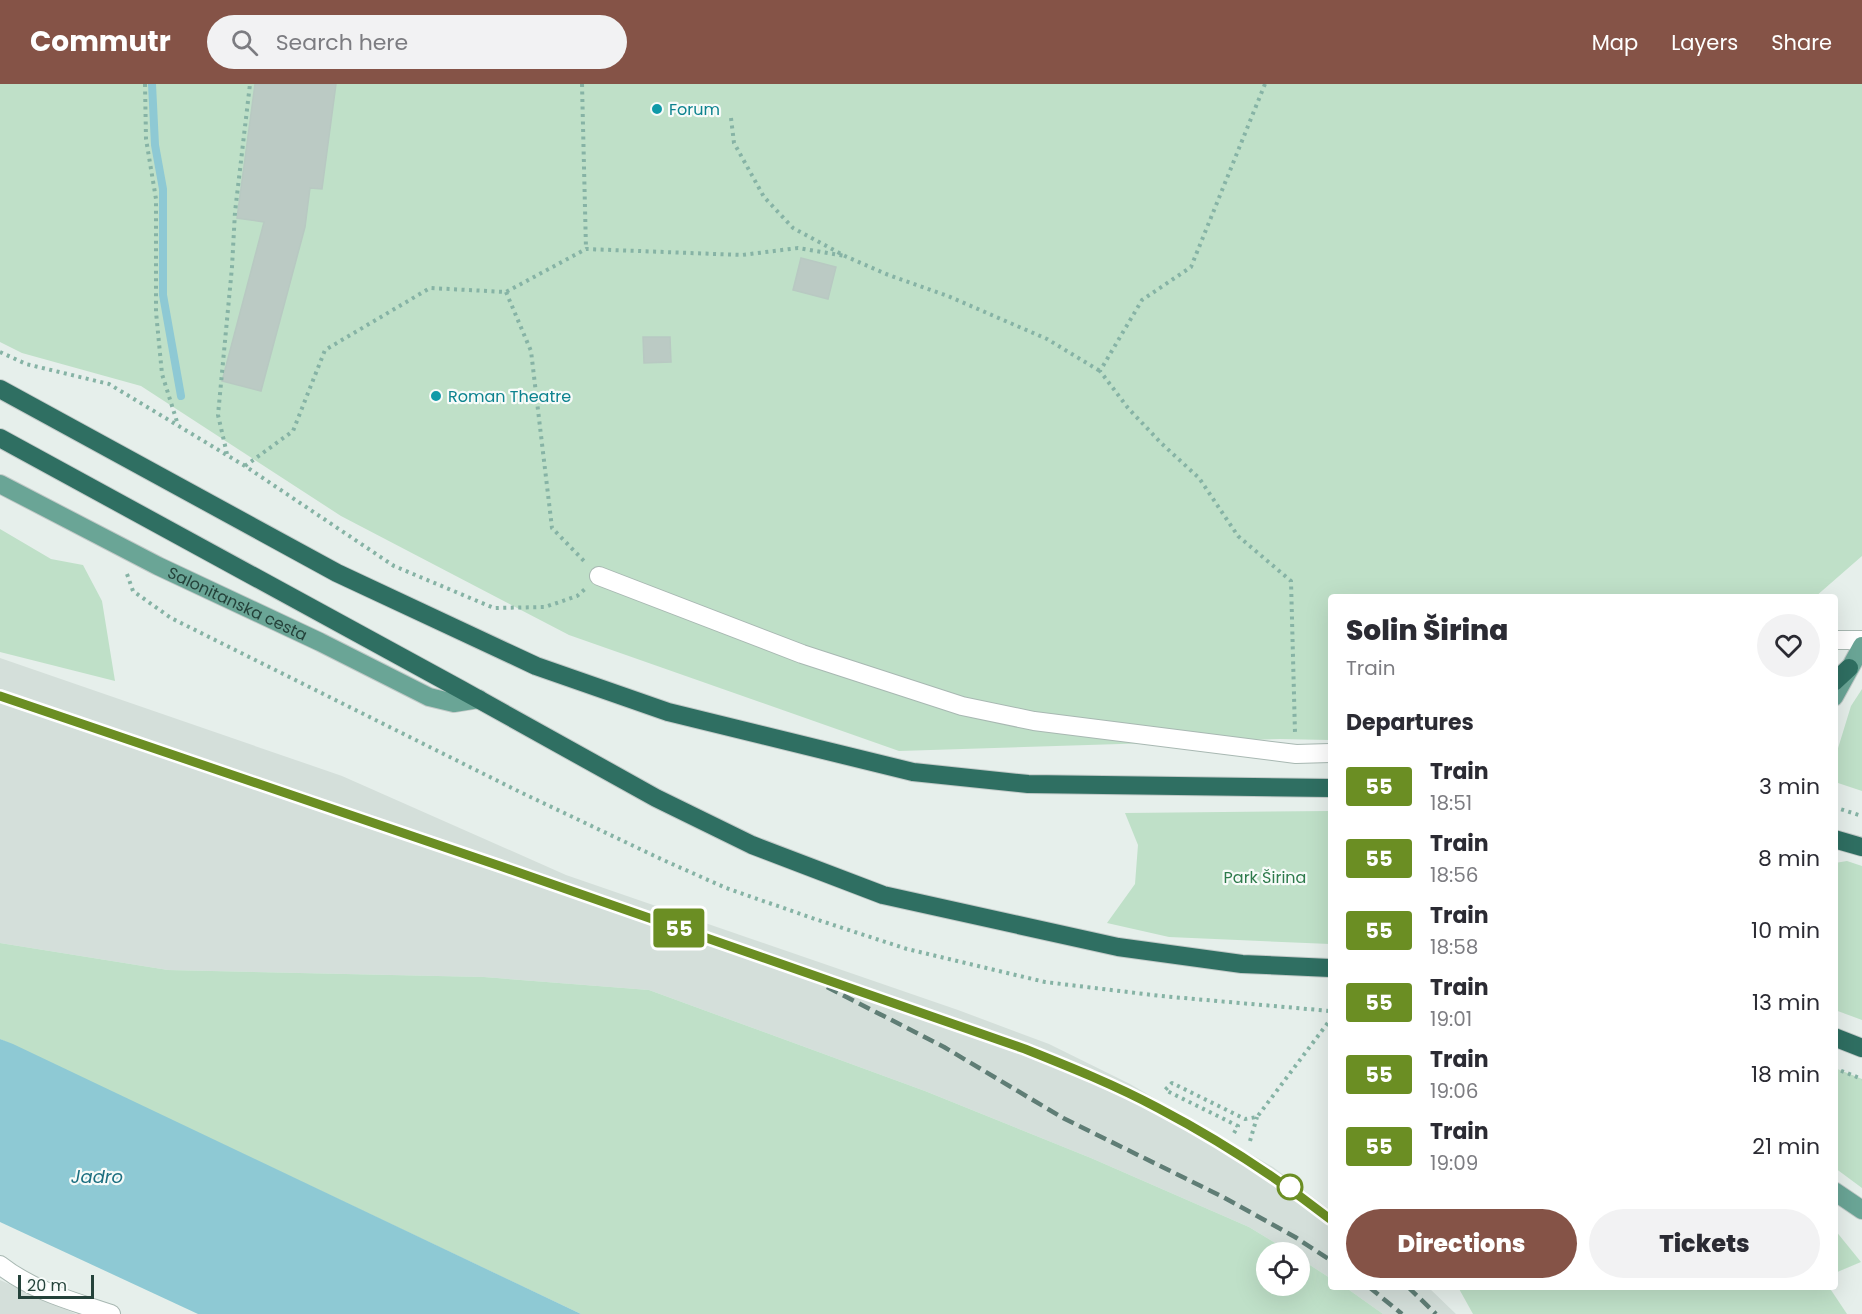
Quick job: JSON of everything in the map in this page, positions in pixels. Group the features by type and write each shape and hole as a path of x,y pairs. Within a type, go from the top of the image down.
{"highway":[{"path":"0,389 337,573 536,666 668,712 925,773 1028,784 1328,788"},
{"path":"0,438 656,798 752,845 883,895 1118,947 1242,963 1328,968"},
{"path":"1838,678 1849,668"},
{"path":"1838,840 1862,847"},
{"path":"1838,1039 1862,1048"}],"main road":[{"name":"Salonitanska cesta","path":"0,484 118,545 429,697 454,703 479,699"},
{"path":"1838,689 1862,646"},
{"path":"1838,1194 1862,1210"}],"street":[{"path":"599,576 802,654 962,706 1034,721 1296,754 1328,753"},
{"path":"1838,640 1862,640"},
{"path":"0,1265 42,1291 111,1314"}],"path":[{"path":"145,84 146,139 156,199 156,312 162,374 178,426"},
{"path":"227,454 218,414 235,212 250,84"},
{"path":"582,84 586,249"},
{"path":"1100,371 1142,300 1191,267 1265,84"},
{"path":"731,118 734,143 764,196 793,228 845,256 886,274 948,296 1047,339 1100,371 1136,417 1199,478 1238,536 1291,581 1296,754"},
{"path":"245,466 293,431 325,350 430,288 506,292 586,249 742,255 798,248 845,256"},
{"path":"0,352 26,364 109,384 227,454 394,566 494,608 545,607 577,596 599,576 552,528 531,351 506,292"},
{"path":"1838,808 1862,816"},
{"path":"1250,1142 1257,1117 1328,1023"},
{"path":"1838,1069 1862,1078"},
{"path":"1234,1133 1238,1126 1165,1090 1172,1083 1245,1119 1257,1117"}],"shaded area":[{"path":"0,658 342,776 566,875 958,1010 1049,1044 1130,1084 1273,1167 1328,1208 1328,1277 1310,1265 1310,1242 1274,1242 1249,1227 1091,1158 925,1091 649,990 484,977 168,970 0,943"},
{"path":"0,1280 76,1314 0,1314"},
{"path":"1349,1290 1431,1290 1456,1314 1383,1314"}],"green space":[{"path":"0,84 1862,84 1862,556 1818,594 1328,594 1328,740 1280,739 899,751 569,635 341,516 141,386 22,353 0,342"},
{"path":"0,529 51,559 83,565 102,601 115,681 0,652"},
{"path":"1862,689 1862,791 1838,783 1838,748 1851,706"},
{"name":"Park Širina","path":"1328,811 1328,944 1169,937 1107,923 1135,884 1138,845 1125,813"},
{"path":"1847,861 1862,866 1862,1020 1838,1011 1838,862"},
{"path":"0,943 168,970 484,977 649,990 925,1091 1091,1158 1249,1227 1274,1242 1256,1242 1256,1296 1310,1296 1310,1265 1328,1277 1328,1290 1349,1290 1383,1314 581,1314 0,1039"},
{"path":"1838,1069 1862,1079 1862,1188 1838,1170"},
{"path":"1838,1234 1861,1262 1838,1271"},
{"path":"1460,1290 1831,1290 1847,1314 1473,1314"}],"water":[{"name":"Jadro","path":"0,1039 581,1314 198,1314 0,1222"}],"building":[{"path":"255,84 336,84 322,189 310,188 305,227 261,391 222,381 264,222 237,218"},
{"path":"801,258 836,267 828,299 793,290"},
{"path":"643,337 670,337 671,362 644,363"}],"waterway":[{"path":"152,84 155,145 163,189 163,295 181,396"}],"railway":[{"path":"0,695 1025,1049 1106,1084 1184,1123 1258,1167 1328,1218"},
{"path":"827,987 944,1047 1063,1118 1223,1197 1295,1237 1328,1259"},
{"path":"1373,1290 1402,1314"},
{"path":"1411,1290 1436,1314"}],"train":[{"name":"55","path":"0,696 663,922 1025,1049 1094,1077 1157,1107 1290,1187 1328,1217"}],"place":[{"name":"Forum","path":"657,109"},
{"name":"Roman Theatre","path":"436,396"}]}
